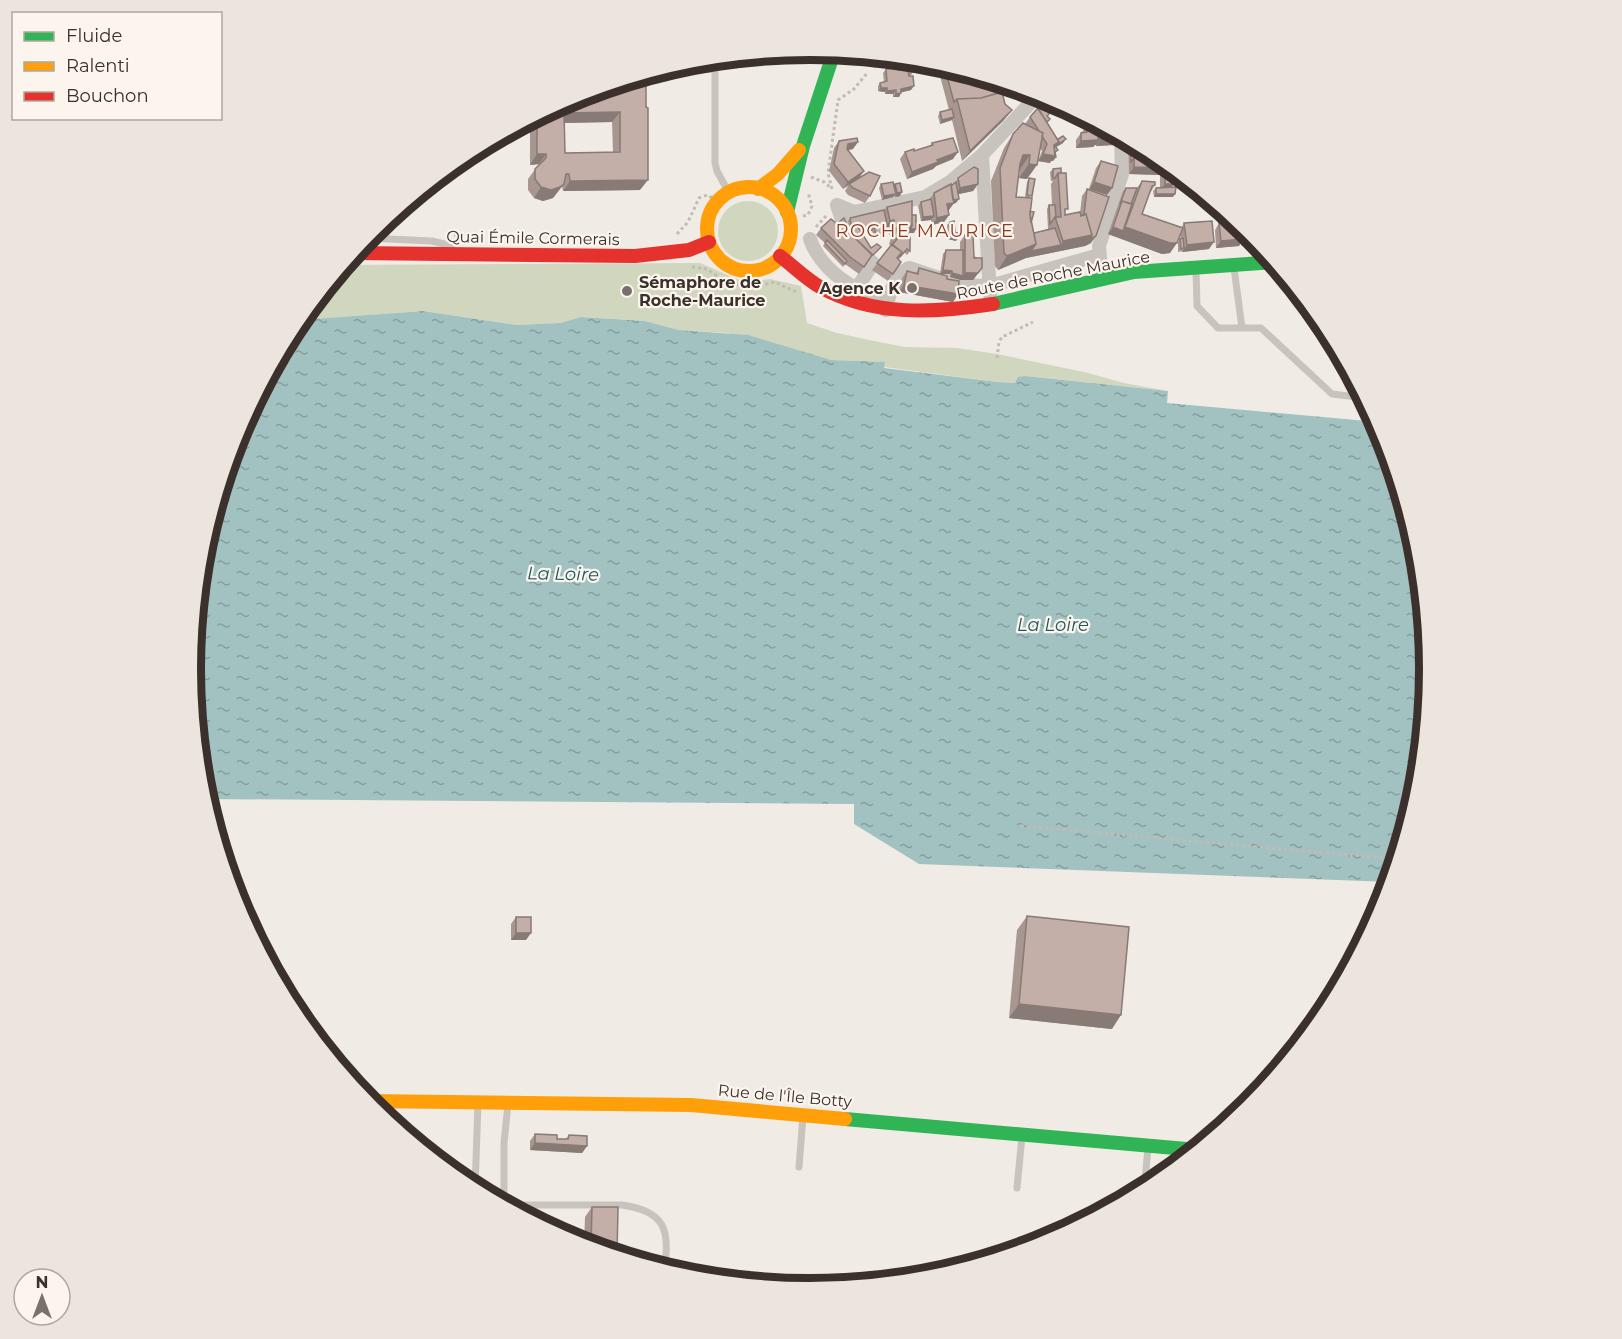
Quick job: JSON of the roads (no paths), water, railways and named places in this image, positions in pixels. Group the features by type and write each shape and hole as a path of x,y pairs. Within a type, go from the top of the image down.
{"street":[{"path":"788,215 774,196 758,189 741,188 723,197 708,220 709,242 712,250 723,262 737,269 760,269 768,266 780,256 789,242 788,215 803,146 831,61"},
{"path":"857,288 873,263 849,241 837,205 854,212 925,196 950,182 982,155 1032,101"},
{"path":"1102,279 1099,246 1122,174 1121,145"},
{"path":"758,189 778,174 803,146"},
{"path":"982,155 991,306"},
{"name":"Route de Roche Maurice","path":"810,239 820,259 837,275 887,303"},
{"name":"Quai Émile Cormerais","path":"367,253 634,256 689,250 709,242"},
{"path":"887,303 899,273 909,268 960,285 990,286 1099,255"},
{"name":"Route de Roche Maurice","path":"780,256 807,279 827,292 848,301 887,303 959,312 1137,272 1264,263"},
{"name":"Rue de l'Île Botty","path":"381,1101 691,1105 1187,1149"}],"lane":[{"path":"708,69 715,69 715,163 723,197"},
{"path":"380,239 432,241 484,253"},
{"path":"1233,265 1242,328"},
{"path":"1196,268 1197,306 1218,328 1262,328 1332,394 1356,397"},
{"path":"475,1178 478,1101"},
{"path":"504,1196 504,1143 508,1101"},
{"path":"799,1167 804,1114"},
{"path":"1017,1188 1022,1134"},
{"path":"1145,1179 1148,1145"},
{"path":"521,1205 622,1205 640,1208 655,1216 664,1228 667,1248 665,1261"}],"water":[{"name":"La Loire","path":"423,311 517,325 560,323 581,317 645,321 679,330 748,335 831,360 885,362 884,368 998,382 1015,383 1018,377 1025,376 1168,391 1167,403 1367,421 1400,512 1409,551 1419,630 1419,709 1415,749 1400,827 1382,882 919,864 854,824 854,804 216,799 207,749 201,670 207,590 213,551 222,512 248,436 283,365 312,319"}],"place":[{"name":"Agence K","path":"912,288"},
{"name":"Sémaphore de Roche-Maurice","path":"627,291"}],"district":[{"name":"ROCHE MAURICE","path":"925,231"}]}
